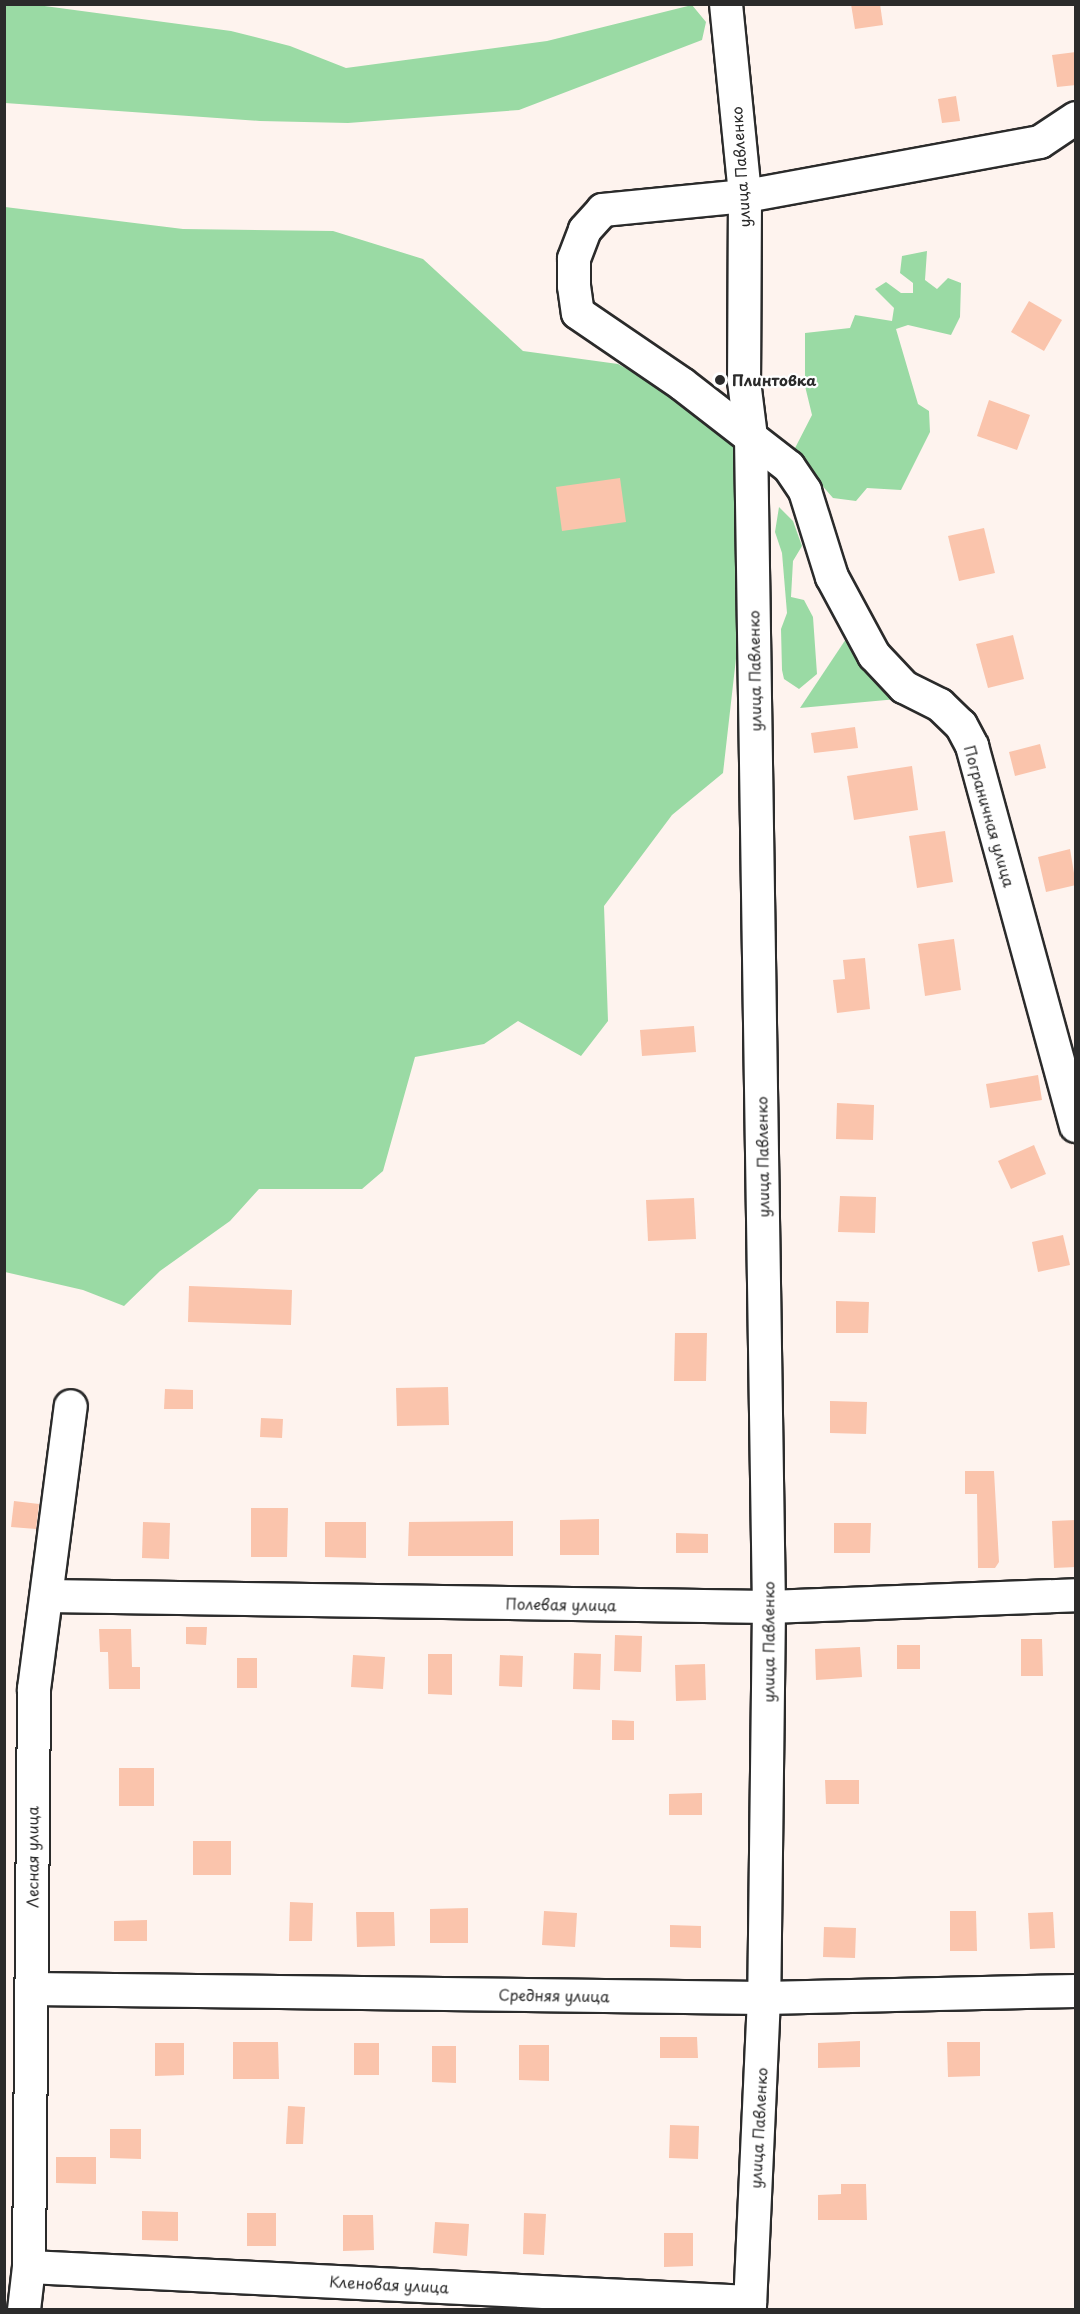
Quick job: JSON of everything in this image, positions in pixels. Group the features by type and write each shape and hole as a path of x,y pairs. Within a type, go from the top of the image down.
{"street":[{"name":"улица Павленко","path":"726,4 745,196 744,381 751,437 769,1607 765,1998 750,2306"},
{"name":"Пограничная улица","path":"1076,118 1040,142 745,196 603,210 585,230 574,259 574,286 578,313 751,437 789,467 805,491 832,577 874,655 904,687 940,705 962,725 972,746 1076,1126"},
{"name":"Лесная улица","path":"24,2310 29,2267 34,1689 71,1406"},
{"name":"Полевая улица","path":"47,1596 769,1607 1076,1595"},
{"name":"Средняя улица","path":"32,1989 765,1998 1076,1991"},
{"name":"Кленовая улица","path":"29,2267 750,2306"}],"green space":[{"path":"4,5 37,5 231,31 290,46 346,68 547,41 692,5 706,22 702,40 519,110 348,123 260,121 5,103"},
{"path":"5,207 183,229 333,231 423,259 523,351 618,364 713,416 742,442 738,641 723,773 672,815 604,906 608,1021 581,1056 518,1021 484,1044 415,1057 383,1171 362,1189 259,1189 230,1221 160,1271 124,1306 83,1290 5,1272"},
{"path":"927,251 925,280 937,289 948,278 961,283 960,317 951,335 908,325 896,329 918,404 929,411 930,432 901,490 867,488 856,501 833,498 793,452 812,415 805,386 805,333 850,328 855,315 892,321 894,308 875,289 886,282 901,293 913,293 913,283 900,273 902,256"},
{"path":"779,507 793,521 802,546 793,561 791,597 804,600 813,617 817,674 799,689 784,679 782,670 781,629 787,613 782,553 775,532"},
{"path":"848,636 897,699 800,708"}],"building":[{"path":"851,4 880,4 883,25 855,29"},
{"path":"1076,52 1076,85 1057,87 1052,55"},
{"path":"956,96 960,121 942,123 938,99"},
{"path":"1029,301 1062,320 1044,351 1011,332"},
{"path":"989,400 1030,415 1017,450 977,436"},
{"path":"620,478 626,522 562,531 556,487"},
{"path":"984,528 995,573 959,581 948,536"},
{"path":"1013,635 1024,679 988,688 976,644"},
{"path":"855,727 858,748 814,753 811,733"},
{"path":"1040,744 1046,768 1015,776 1009,752"},
{"path":"912,766 918,810 854,820 847,776"},
{"path":"945,831 953,882 917,888 909,836"},
{"path":"1070,849 1076,885 1046,892 1038,857"},
{"path":"954,939 961,990 925,996 918,944"},
{"path":"865,958 870,1009 837,1013 833,980 845,979 843,960"},
{"path":"694,1026 696,1052 642,1056 640,1030"},
{"path":"1038,1075 1042,1100 990,1108 986,1084"},
{"path":"837,1103 874,1105 873,1140 836,1139"},
{"path":"1034,1145 1046,1174 1011,1189 998,1161"},
{"path":"840,1196 876,1197 875,1233 838,1232"},
{"path":"694,1198 696,1239 648,1241 646,1200"},
{"path":"1063,1235 1070,1265 1038,1272 1032,1242"},
{"path":"189,1286 292,1290 291,1325 188,1322"},
{"path":"836,1301 869,1302 868,1333 836,1333"},
{"path":"675,1333 707,1333 706,1381 674,1381"},
{"path":"448,1387 449,1425 397,1426 396,1388"},
{"path":"165,1389 193,1390 193,1409 164,1409"},
{"path":"830,1401 867,1402 866,1434 830,1433"},
{"path":"261,1418 283,1419 282,1438 260,1437"},
{"path":"965,1471 994,1471 999,1562 995,1568 978,1568 977,1494 965,1494"},
{"path":"14,1501 39,1504 36,1529 11,1527"},
{"path":"251,1508 288,1508 287,1557 251,1557"},
{"path":"599,1519 599,1555 560,1555 560,1520"},
{"path":"1076,1520 1076,1567 1054,1568 1052,1521"},
{"path":"513,1521 513,1556 408,1556 409,1522"},
{"path":"143,1522 170,1523 169,1559 142,1558"},
{"path":"325,1522 366,1522 366,1558 325,1557"},
{"path":"834,1523 871,1523 870,1553 834,1553"},
{"path":"676,1533 708,1534 708,1553 676,1553"},
{"path":"186,1627 207,1627 206,1645 186,1644"},
{"path":"99,1629 131,1629 132,1667 140,1667 140,1689 109,1689 108,1652 100,1652"},
{"path":"615,1635 642,1636 641,1672 614,1671"},
{"path":"1021,1639 1042,1639 1043,1676 1021,1676"},
{"path":"897,1645 920,1645 920,1669 897,1669"},
{"path":"860,1647 862,1677 816,1680 815,1649"},
{"path":"574,1653 601,1654 600,1690 573,1689"},
{"path":"428,1654 452,1654 452,1695 428,1694"},
{"path":"353,1655 385,1657 383,1689 351,1687"},
{"path":"500,1655 523,1656 522,1687 499,1686"},
{"path":"237,1658 257,1658 257,1688 237,1688"},
{"path":"705,1664 706,1700 676,1701 675,1665"},
{"path":"612,1720 634,1721 634,1740 612,1740"},
{"path":"119,1768 154,1768 154,1806 119,1806"},
{"path":"825,1780 859,1780 859,1804 826,1804"},
{"path":"702,1793 702,1815 669,1815 669,1794"},
{"path":"193,1841 231,1841 231,1875 193,1875"},
{"path":"290,1902 313,1903 312,1941 289,1941"},
{"path":"468,1908 468,1943 430,1943 430,1909"},
{"path":"544,1911 577,1913 575,1947 542,1945"},
{"path":"950,1911 976,1911 977,1951 950,1951"},
{"path":"356,1912 394,1912 395,1946 357,1947"},
{"path":"1053,1912 1055,1948 1030,1949 1028,1913"},
{"path":"147,1920 147,1941 114,1941 114,1921"},
{"path":"670,1925 701,1926 701,1948 670,1947"},
{"path":"824,1927 856,1928 855,1958 823,1957"},
{"path":"660,2037 697,2037 698,2058 660,2058"},
{"path":"860,2041 860,2067 818,2068 818,2043"},
{"path":"233,2042 278,2042 279,2079 233,2079"},
{"path":"947,2042 980,2042 980,2076 948,2077"},
{"path":"155,2043 184,2043 184,2075 155,2076"},
{"path":"354,2043 379,2043 379,2075 354,2075"},
{"path":"519,2045 549,2045 549,2081 519,2080"},
{"path":"432,2046 456,2046 456,2083 432,2082"},
{"path":"288,2106 305,2107 303,2144 286,2144"},
{"path":"670,2125 699,2126 698,2159 669,2158"},
{"path":"110,2129 141,2129 141,2159 110,2158"},
{"path":"56,2157 96,2157 96,2184 56,2183"},
{"path":"841,2184 866,2184 867,2220 818,2220 818,2195 841,2194"},
{"path":"142,2211 178,2212 178,2241 142,2240"},
{"path":"247,2213 276,2213 276,2246 247,2246"},
{"path":"524,2213 546,2214 544,2255 523,2254"},
{"path":"343,2215 373,2215 374,2250 343,2251"},
{"path":"435,2222 469,2224 467,2256 433,2253"},
{"path":"664,2233 693,2233 693,2266 664,2267"}],"place":[{"name":"Плинтовка","path":"720,380"}]}
